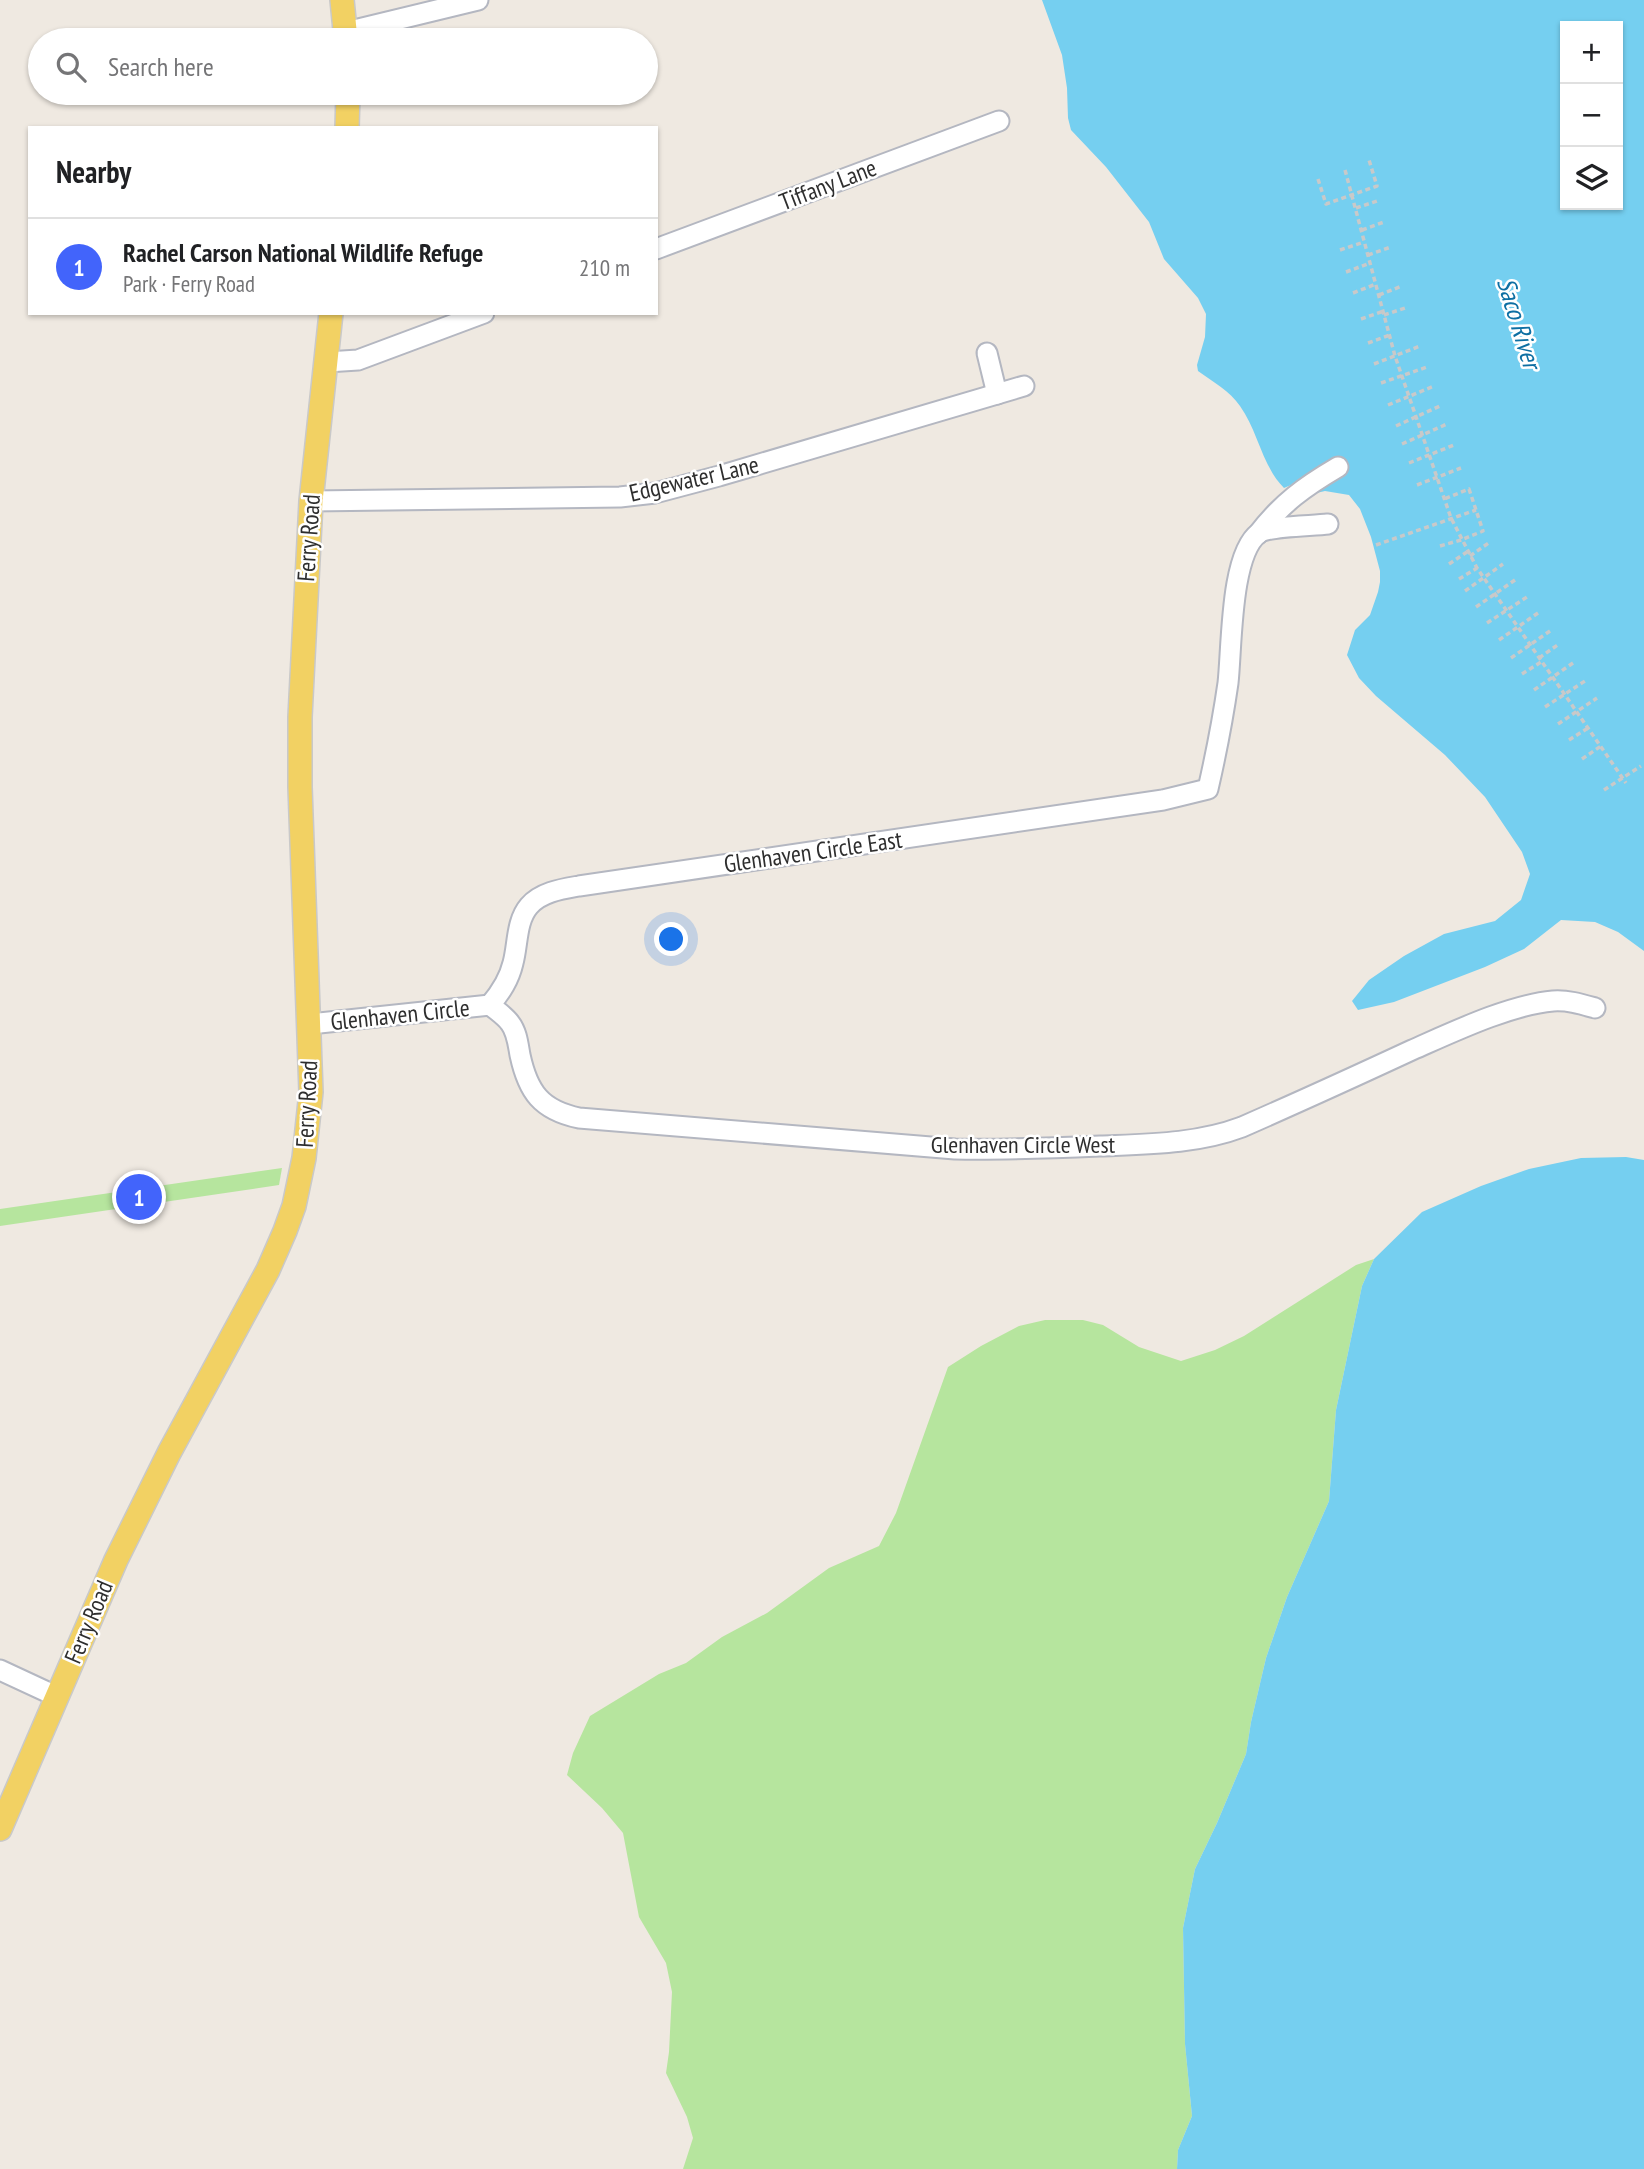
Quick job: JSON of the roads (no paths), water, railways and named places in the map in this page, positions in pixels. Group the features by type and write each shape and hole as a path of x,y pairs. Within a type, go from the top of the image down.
{"main road":[{"path":"342,0 345,28"},
{"path":"347,126 348,105"},
{"name":"Ferry Road","path":"0,1829 116,1560 169,1453 268,1270 294,1206 308,1135 311,1092 300,798 300,717 311,501 331,315"}],"street":[{"path":"375,28 478,0"},
{"name":"Tiffany Lane","path":"658,248 999,121"},
{"path":"327,362 358,360 479,315"},
{"path":"987,353 997,394"},
{"name":"Edgewater Lane","path":"311,501 639,495 674,488 1024,386"},
{"path":"1257,535 1285,502 1305,486 1338,467"},
{"path":"1257,535 1267,529 1328,524"},
{"name":"Glenhaven Circle East","path":"489,1005 508,980 524,913 537,899 552,892 1163,800 1208,789 1227,685 1237,579 1244,556 1257,535"},
{"name":"Glenhaven Circle West","path":"489,1005 511,1024 516,1034 524,1073 536,1096 564,1115 942,1148 995,1150 1168,1143 1224,1134 1428,1044 1532,1004 1574,1002 1595,1008"},
{"name":"Glenhaven Circle","path":"310,1024 489,1005"},
{"path":"0,1670 58,1697"}],"water":[{"name":"Saco River","path":"1042,0 1644,0 1644,951 1618,932 1595,922 1561,920 1524,949 1485,967 1394,1002 1358,1010 1352,1001 1369,980 1404,956 1444,934 1495,921 1521,900 1530,874 1522,852 1485,797 1445,755 1359,678 1347,655 1355,630 1370,615 1380,582 1380,571 1371,537 1360,509 1349,495 1325,491 1312,494 1299,479 1284,488 1270,469 1240,406 1226,391 1198,371 1197,365 1205,337 1206,314 1198,298 1164,259 1149,222 1106,167 1071,130 1062,55"},
{"path":"1626,1157 1644,1160 1644,2169 1177,2169 1178,2150 1192,2116 1185,2044 1183,1928 1195,1869 1246,1754 1266,1658 1287,1597 1329,1501 1336,1410 1362,1286 1374,1259 1422,1212 1481,1186 1529,1169 1581,1158"}],"place":[{"name":"Rachel Carson National Wildlife Refuge","path":"139,1197"}]}
